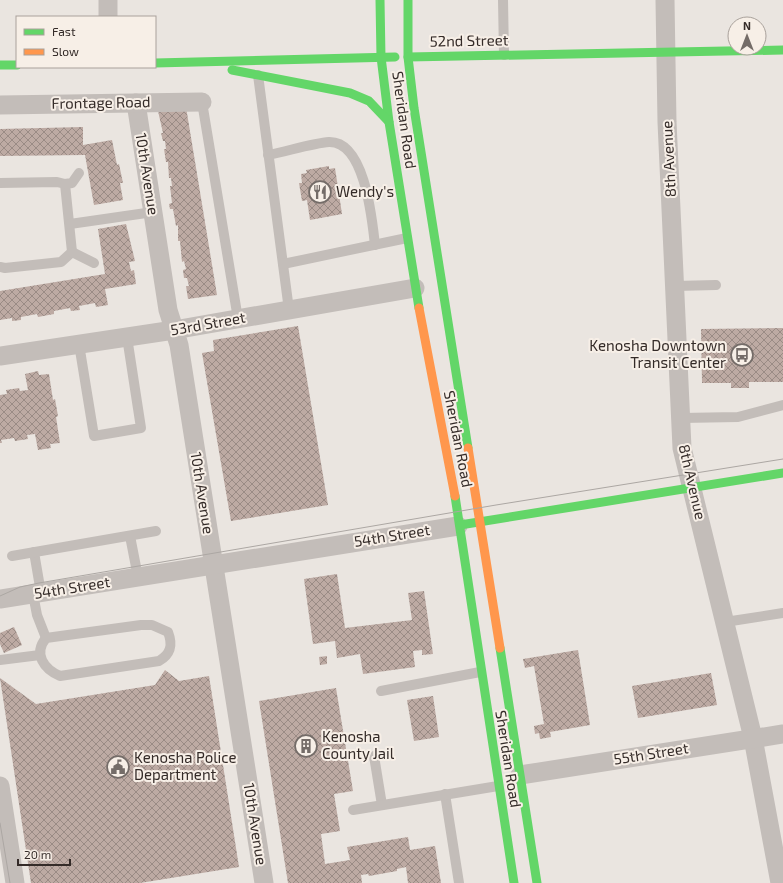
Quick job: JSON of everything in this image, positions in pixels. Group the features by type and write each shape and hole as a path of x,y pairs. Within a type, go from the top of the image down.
{"main road":[{"name":"Sheridan Road","path":"380,0 381,57 389,122 415,288 454,490 480,672 514,883"},
{"name":"Sheridan Road","path":"408,0 408,56 414,108 537,883"},
{"name":"52nd Street","path":"156,63 504,54 783,50"},
{"path":"194,62 350,93 369,101 389,122"},
{"path":"0,65 16,65"},
{"name":"54th Street","path":"458,526 783,473"}],"street":[{"path":"108,0 108,16"},
{"name":"8th Avenue","path":"665,0 665,52 682,448 753,738 780,883"},
{"name":"Frontage Road","path":"0,105 202,102"},
{"name":"10th Avenue","path":"136,103 168,310 179,344 264,883"},
{"name":"53rd Street","path":"0,356 174,330 415,288"},
{"name":"54th Street","path":"0,599 458,526"},
{"name":"55th Street","path":"520,775 783,734"},
{"path":"0,786 10,881"}],"lane":[{"path":"503,0 504,54"},
{"path":"258,75 289,310"},
{"path":"202,102 238,319"},
{"path":"268,155 329,142 342,145 352,156 371,205 375,245"},
{"path":"0,183 57,182 66,184 72,183 79,173"},
{"path":"66,184 72,252"},
{"path":"70,224 153,212"},
{"path":"283,264 407,238"},
{"path":"72,252 94,263"},
{"path":"0,267 5,268 61,262 72,252"},
{"path":"675,286 716,284"},
{"path":"79,344 94,436 141,428 127,337"},
{"path":"681,418 738,417 783,405"},
{"path":"12,556 156,532"},
{"path":"130,536 138,577"},
{"path":"34,552 37,615 46,638"},
{"path":"725,622 783,614"},
{"path":"152,625 160,627 168,632 171,640 171,647 167,657 160,661 60,676 49,671 40,655 41,645 46,638 152,625"},
{"path":"0,660 40,655"},
{"path":"381,690 480,672"},
{"path":"374,756 382,805"},
{"path":"353,810 498,786"},
{"path":"445,794 459,883"}],"building":[{"path":"186,107 217,295 188,299 186,286 189,286 187,278 184,278 183,270 186,269 184,261 182,262 180,241 178,241 178,225 176,226 173,209 170,209 169,204 172,203 170,186 172,186 171,178 169,178 168,162 166,162 164,149 166,149 165,141 163,141 161,133 163,133 158,111"},
{"path":"83,127 83,145 112,140 117,165 119,164 123,183 120,183 123,200 94,205 85,155 0,156 0,129"},
{"name":"Wendy's","path":"329,166 329,169 335,168 342,214 310,220 307,200 302,201 299,183 302,183 301,174 307,173 306,170"},
{"path":"126,224 135,261 129,262 131,271 134,270 136,284 105,289 108,305 96,307 95,303 79,306 80,310 71,311 70,308 54,311 54,314 38,317 37,314 21,317 21,320 12,321 12,318 0,320 0,291 105,274 98,229"},
{"path":"298,326 328,505 231,521 202,353 214,351 213,340"},
{"name":"Kenosha Downtown Transit Center","path":"783,328 783,382 749,382 749,388 731,388 731,383 702,383 701,329"},
{"path":"38,371 39,375 49,374 53,400 55,399 58,416 56,417 60,443 50,444 51,448 38,450 35,434 27,435 28,439 15,441 14,438 1,440 2,443 0,443 0,395 7,394 6,390 19,388 20,391 28,390 25,374"},
{"path":"337,574 345,628 412,620 408,593 424,591 433,654 422,655 422,650 413,651 415,667 363,674 360,654 337,658 335,641 313,644 304,579"},
{"path":"14,627 22,645 4,653 0,644 0,633"},
{"path":"578,650 590,725 550,732 551,737 540,739 539,733 535,734 534,726 544,724 534,666 525,668 523,659"},
{"path":"327,656 327,664 320,665 319,657"},
{"name":"Kenosha Police Department","path":"165,670 179,681 209,676 239,867 140,883 31,883 0,678 36,704 155,685"},
{"path":"711,673 717,705 638,718 632,686"},
{"name":"Kenosha County Jail","path":"336,688 353,791 334,794 340,831 321,834 325,864 350,860 347,847 408,837 410,850 435,846 441,883 408,883 406,867 397,869 397,871 369,876 368,874 361,875 362,883 288,883 259,701"},
{"path":"433,696 439,737 414,741 407,700"}],"tram line":[{"path":"0,596 20,587 39,583 496,505 783,459"},
{"path":"0,823 10,883"}],"traffic: fast":[{"path":"380,0 381,57 389,122 419,308"},
{"path":"408,0 408,57 414,108 468,448"},
{"path":"408,57 783,50"},
{"path":"156,63 395,57"},
{"path":"0,65 16,65"},
{"path":"232,70 350,93 369,101 389,122"},
{"path":"460,525 783,473"},
{"path":"455,496 514,883"},
{"path":"500,648 537,883"}],"traffic: slow":[{"path":"419,308 455,496"},
{"path":"468,448 500,648"}],"place":[{"name":"Wendy's","path":"320,192"},
{"name":"Kenosha Downtown Transit Center","path":"742,355"},
{"name":"Kenosha County Jail","path":"306,746"},
{"name":"Kenosha Police Department","path":"118,767"}]}
